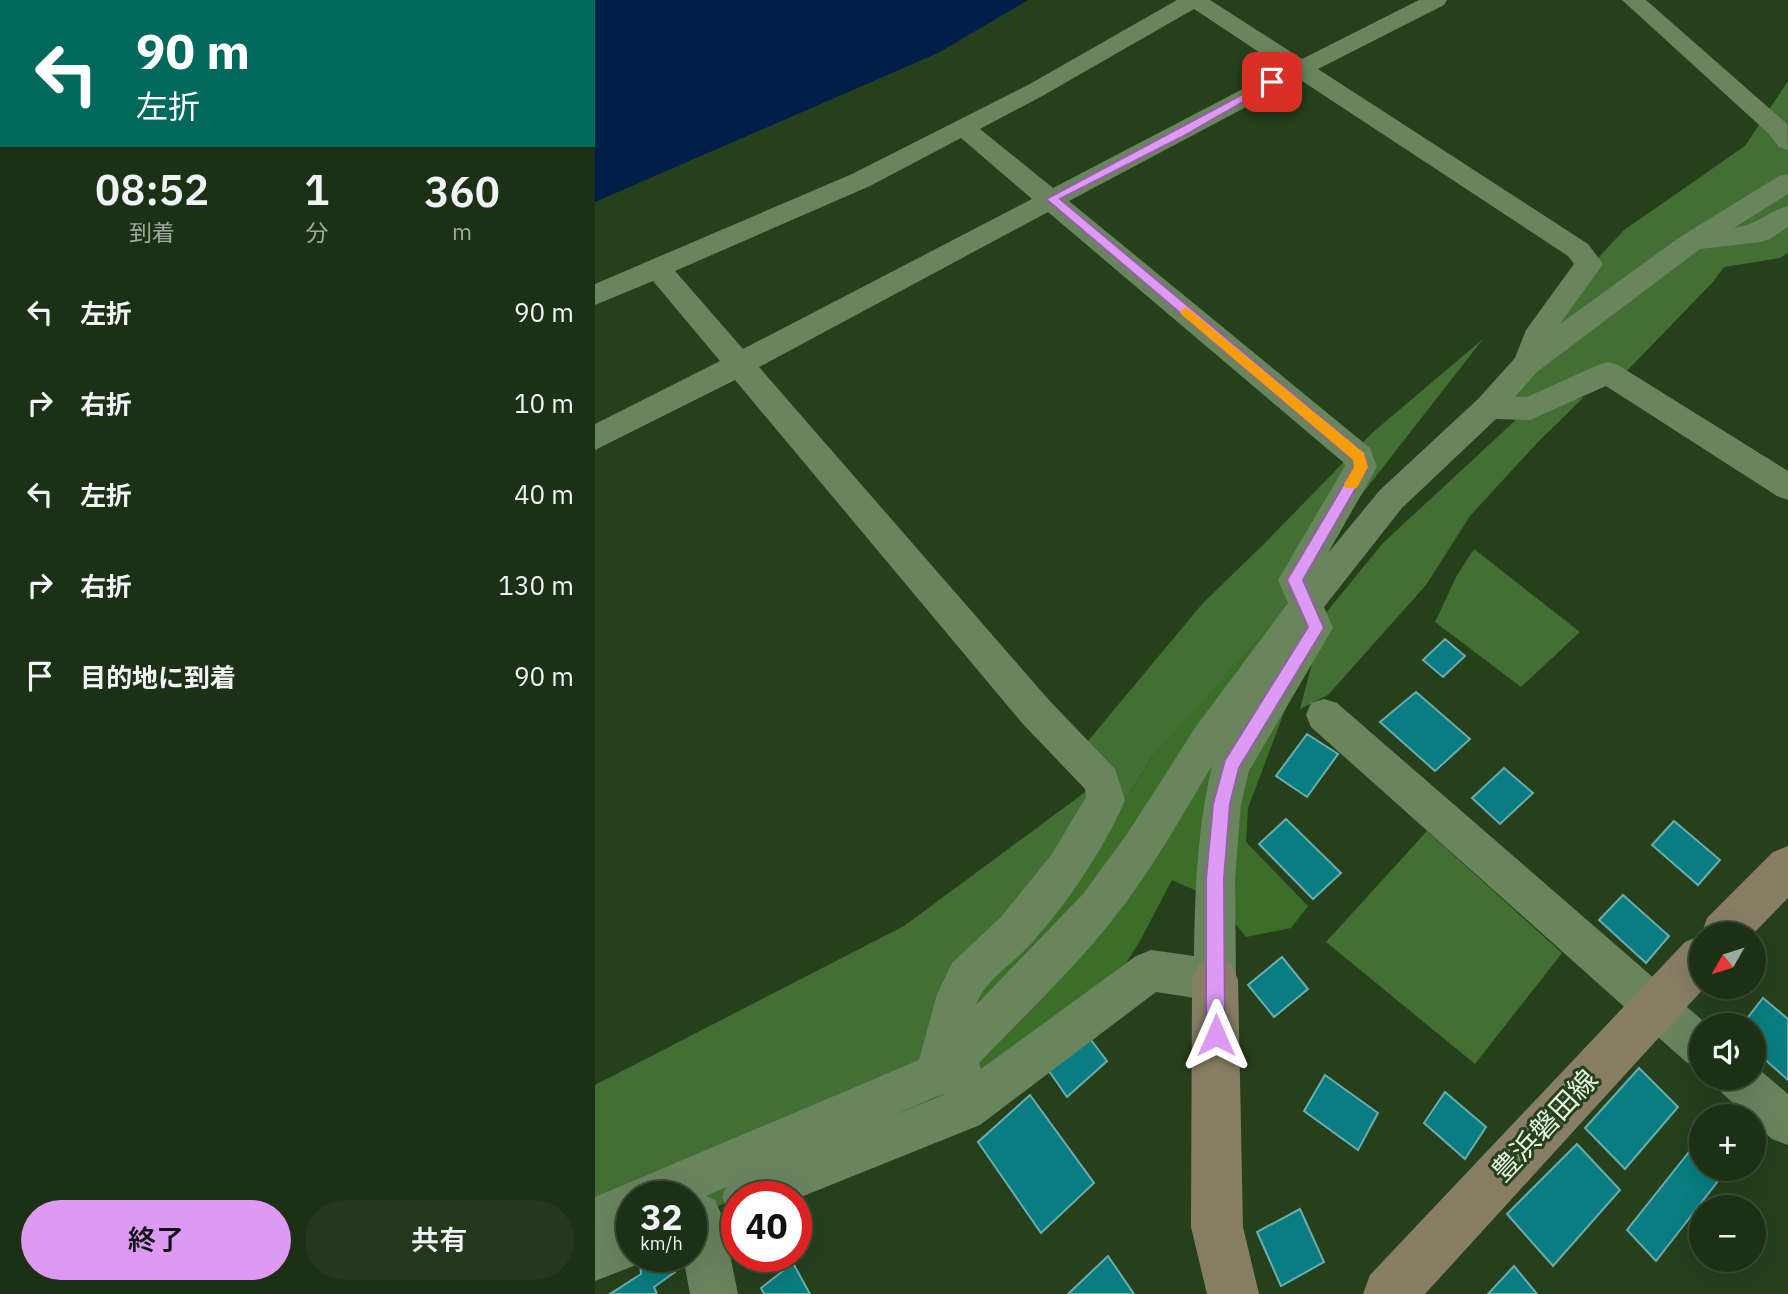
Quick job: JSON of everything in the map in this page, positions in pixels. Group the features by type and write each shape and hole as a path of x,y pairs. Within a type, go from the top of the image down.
{"main road":[{"path":"1735,922 1788,867"},
{"name":"豊浜磐田線","path":"1389,1294 1689,970"},
{"path":"1215,980 1217,1227 1233,1294"}],"street":[{"path":"595,295 861,180 964,128 1194,0 1578,250 1590,264 1536,337 1527,364"},
{"path":"595,438 740,365 1300,68 1436,0"},
{"path":"1633,0 1778,129 1788,142"},
{"path":"687,1181 937,1074 979,1067 1151,971 1215,980 1215,879 1221,804 1231,766 1316,628 1304,606 1295,580 1361,467 1359,457 964,128"},
{"path":"937,1074 1043,968 1097,908 1141,847 1210,737 1304,606 1391,499 1489,407 1527,364 1690,243 1788,182"},
{"path":"1690,243 1761,233 1788,215"},
{"path":"656,267 1035,711 1102,781 1106,800 1066,869 1015,931 967,978 958,994 937,1074"},
{"path":"1489,407 1530,409 1608,373 1788,487"},
{"path":"1324,715 1689,1037"},
{"path":"785,1181 964,1109 1134,981"},
{"path":"1751,1090 1788,1123"},
{"path":"595,1220 616,1211"},
{"path":"709,1212 714,1294"},
{"path":"595,1258 616,1249"}],"green space":[{"path":"1788,81 1788,253 1780,258 1724,267 1713,282 1618,380 1504,418 1567,292 1624,230 1745,146"},
{"path":"1483,339 1295,580 1305,606 1254,645 1150,760 1108,827 1091,1013 964,1109 782,1181 721,1181 721,1205 707,1211 707,1181 616,1181 616,1222 595,1254 595,1085 904,926 1092,787 1088,741 1203,603 1372,433"},
{"path":"1584,397 1470,516 1426,585 1328,695 1300,709 1325,614 1383,543 1520,416"},
{"path":"1474,549 1580,632 1521,687 1435,622 1456,577"},
{"path":"1289,604 1316,628 1248,808 1246,842 1308,906 1291,928 1246,937 1215,899 1172,880 1141,939 1098,1008 1017,1046 976,1072 958,994 1097,845 1150,760"},
{"path":"1427,831 1562,953 1475,1064 1326,942"}],"water":[{"path":"595,0 1028,0 938,53 595,202"}],"building":[{"path":"1445,639 1465,656 1443,677 1423,660"},
{"path":"1416,692 1470,739 1435,771 1380,722"},
{"path":"1307,734 1338,754 1307,797 1276,776"},
{"path":"1504,768 1533,793 1500,824 1472,798"},
{"path":"1286,819 1341,873 1313,899 1259,844"},
{"path":"1674,821 1720,860 1698,885 1652,845"},
{"path":"1623,895 1669,936 1646,963 1599,920"},
{"path":"1282,957 1308,989 1274,1017 1248,985"},
{"path":"1764,999 1788,1019 1788,1080 1766,1061 1766,1013 1751,1013"},
{"path":"1088,1036 1107,1061 1067,1097 1049,1071"},
{"path":"1639,1068 1678,1107 1625,1169 1585,1128"},
{"path":"1325,1075 1378,1113 1358,1150 1304,1111"},
{"path":"1445,1092 1486,1127 1465,1159 1424,1123"},
{"path":"1030,1095 1094,1183 1041,1233 978,1142"},
{"path":"1577,1144 1620,1190 1553,1266 1507,1214"},
{"path":"1689,1152 1689,1181 1718,1181 1707,1195 1689,1195 1689,1218 1656,1261 1627,1230"},
{"path":"1300,1209 1324,1262 1281,1286 1257,1232"},
{"path":"1108,1256 1134,1294 1068,1294"},
{"path":"1514,1266 1537,1294 1488,1294"},
{"path":"675,1272 654,1287 657,1294 610,1294 641,1274"},
{"path":"781,1272 798,1272 810,1294 764,1294 761,1288"}],"slow traffic":[{"path":"1186,312 1359,457 1361,467 1351,484"}],"route":[{"path":"1216,1035 1215,879 1221,804 1231,766 1316,628 1304,606 1295,580 1361,467 1359,457 1052,199 1176,136 1191,125 1272,82"}]}
